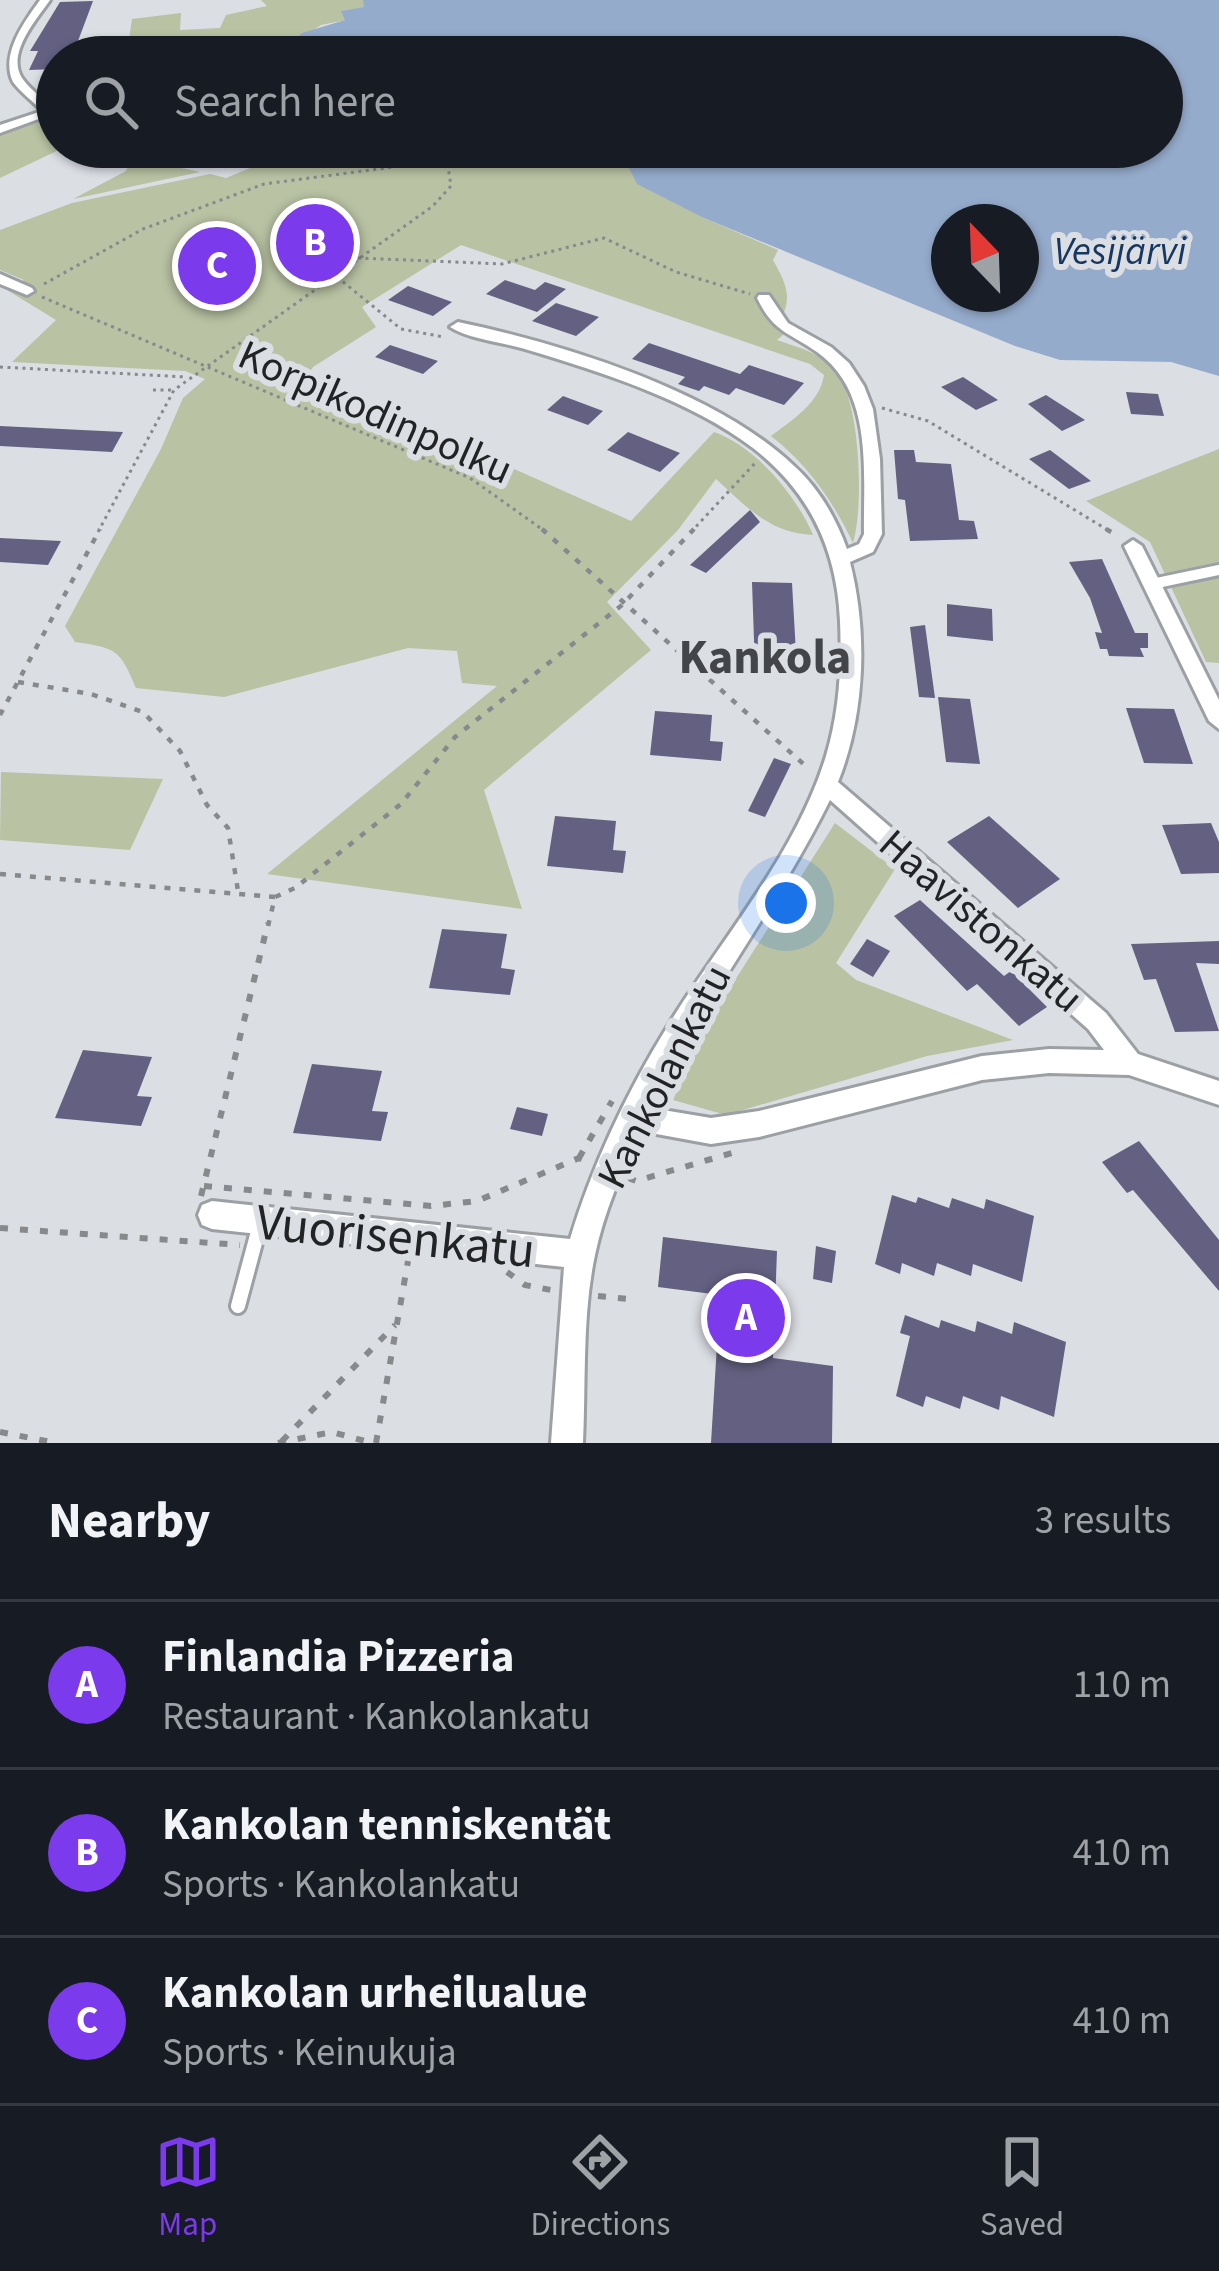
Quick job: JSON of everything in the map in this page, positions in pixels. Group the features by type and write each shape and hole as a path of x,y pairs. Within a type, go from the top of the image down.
{"street":[{"path":"36,93 15,77 12,53 45,0"},
{"path":"0,129 36,117"},
{"path":"0,278 27,291"},
{"path":"764,298 780,328 827,351 848,370 866,406 873,534 866,548 844,558"},
{"name":"Kankolankatu","path":"451,332 566,356 702,406 744,430 817,502 844,558 852,609 850,703 790,859 622,1108 580,1254 567,1443"},
{"path":"1133,546 1219,721"},
{"name":"Haavistonkatu","path":"821,780 1097,1021 1129,1063"},
{"path":"622,1108 711,1131 759,1124 982,1068 1049,1060 1129,1063 1219,1093"},
{"name":"Vuorisenkatu","path":"202,1212 257,1234 580,1254"}],"lane":[{"path":"1152,584 1219,570"},
{"path":"238,1306 257,1234"}],"path":[{"path":"27,291 143,229 264,184 386,168"},
{"path":"0,715 174,390 433,206 451,186 448,168"},
{"path":"358,257 502,264 604,238 676,272 764,298"},
{"path":"337,277 401,329 451,332"},
{"name":"Korpikodinpolku","path":"27,291 470,478 525,513 821,780"},
{"path":"0,367 189,377"},
{"path":"153,389 174,390"},
{"path":"866,406 928,421 1133,546"},
{"path":"0,874 275,897 295,888 401,804 455,737 622,605 761,456 770,463"},
{"path":"18,682 92,694 142,712 180,751 207,805 228,828 238,891"},
{"path":"821,757 821,780"},
{"path":"189,1242 202,1212 204,1186 275,897"},
{"path":"579,1158 622,1108"},
{"path":"204,1186 431,1206"},
{"path":"0,1228 189,1242 257,1234"},
{"path":"279,1442 332,1432 374,1443 409,1260 388,1258"},
{"path":"501,1268 525,1286 628,1299"},
{"path":"279,1442 397,1322"},
{"path":"0,1432 56,1443"}],"green space":[{"path":"261,0 363,0 365,7 342,11 346,20 321,25 304,36 130,36 132,19 181,13 180,30 220,28 226,15 267,6"},
{"path":"36,121 36,161 0,178 0,133"},
{"path":"182,168 200,172 73,199 126,171"},
{"path":"250,168 633,168 704,218 778,250 773,260 786,288 782,317 790,329 777,340 829,364 844,385 855,428 859,480 853,543 818,485 771,436 817,394 824,375 810,364 461,245 362,307 376,327 313,367 308,377 631,521 714,432 745,449 773,474 813,535 771,524 716,479 678,530 607,602 651,650 484,790 522,909 267,874 497,686 462,683 457,651 408,648 224,697 136,688 115,653 75,642 65,626 161,449 183,398 205,379 185,371 12,362 56,320 7,290 24,280 0,270 0,230 72,203 210,174 226,178"},
{"path":"1219,449 1219,663 1206,662 1150,542 1086,501"},
{"path":"1,772 163,779 130,850 0,840"},
{"path":"835,823 895,869 836,963 856,980 1013,1040 927,1056 726,1115 673,1100 702,1032"}],"water":[{"name":"Vesijärvi","path":"363,0 1219,0 1219,376 1171,362 1060,360 932,312 1039,312 1039,204 931,204 931,311 704,218 637,184 629,168 1183,168 1183,36 299,36 345,20 341,11 364,7"}],"building":[{"path":"93,1 80,36 39,36 60,2"},
{"path":"505,280 535,290 545,282 566,289 537,312 486,294"},
{"path":"408,286 452,302 433,316 388,300"},
{"path":"556,303 599,317 576,336 532,321"},
{"path":"649,343 740,374 749,365 804,383 784,405 736,388 729,395 704,386 699,391 678,384 685,377 632,359"},
{"path":"390,345 438,361 423,374 375,357"},
{"path":"963,377 998,400 976,410 941,387"},
{"path":"1126,392 1158,394 1164,416 1131,414"},
{"path":"1046,395 1085,420 1062,431 1028,404"},
{"path":"563,396 603,411 588,425 547,410"},
{"path":"0,426 123,432 112,452 0,446"},
{"path":"628,432 680,453 660,472 607,450"},
{"path":"894,450 914,450 916,462 951,464 959,520 974,521 978,539 910,541 905,500 898,499"},
{"path":"1050,450 1091,481 1069,489 1029,459"},
{"path":"750,510 760,522 706,573 690,565"},
{"path":"0,538 61,541 48,565 0,562"},
{"path":"1102,559 1135,633 1148,633 1148,648 1140,648 1144,657 1109,656 1107,649 1100,649 1095,632 1102,633 1090,598 1069,562"},
{"path":"752,582 792,583 797,671 755,669"},
{"path":"947,604 992,609 993,641 947,636"},
{"path":"925,625 935,698 919,697 910,627"},
{"path":"938,697 970,699 980,764 946,762"},
{"path":"1126,708 1174,709 1193,764 1144,763"},
{"path":"655,711 712,715 710,741 723,742 721,761 650,755"},
{"path":"774,758 791,764 765,817 748,811"},
{"path":"555,816 616,821 613,850 626,851 623,873 547,866"},
{"path":"989,816 1060,879 1018,908 947,842"},
{"path":"1211,823 1219,842 1219,873 1181,874 1162,825"},
{"path":"920,900 1004,976 1011,971 1047,1007 1019,1026 977,984 967,991 894,916"},
{"path":"442,929 507,934 501,968 515,970 510,995 429,988"},
{"path":"867,939 890,951 873,977 850,964"},
{"path":"1219,941 1219,964 1196,963 1219,1031 1175,1032 1156,979 1144,980 1131,944"},
{"path":"83,1050 152,1057 137,1096 152,1097 141,1126 55,1118"},
{"path":"312,1064 382,1071 372,1111 388,1112 381,1141 293,1133"},
{"path":"517,1107 548,1114 542,1136 510,1129"},
{"path":"1139,1141 1219,1240 1219,1291 1133,1190 1127,1193 1102,1162"},
{"path":"892,1195 916,1203 918,1197 949,1208 952,1198 984,1209 986,1199 1034,1216 1022,1282 973,1264 971,1276 937,1263 934,1276 902,1263 900,1274 875,1264"},
{"path":"663,1237 777,1251 773,1358 833,1366 832,1443 711,1443 720,1295 658,1287"},
{"path":"816,1246 836,1251 832,1283 813,1279"},
{"path":"905,1315 939,1328 941,1320 975,1332 977,1321 1012,1334 1014,1322 1066,1342 1054,1417 1001,1396 999,1410 963,1396 960,1409 926,1396 923,1407 896,1396 910,1336 900,1333"}],"place":[{"name":"Kankolan tenniskentät","path":"315,243"},
{"name":"Kankolan urheilualue","path":"217,266"},
{"name":"Finlandia Pizzeria","path":"746,1318"}],"district":[{"name":"Kankola","path":"765,656"}]}
